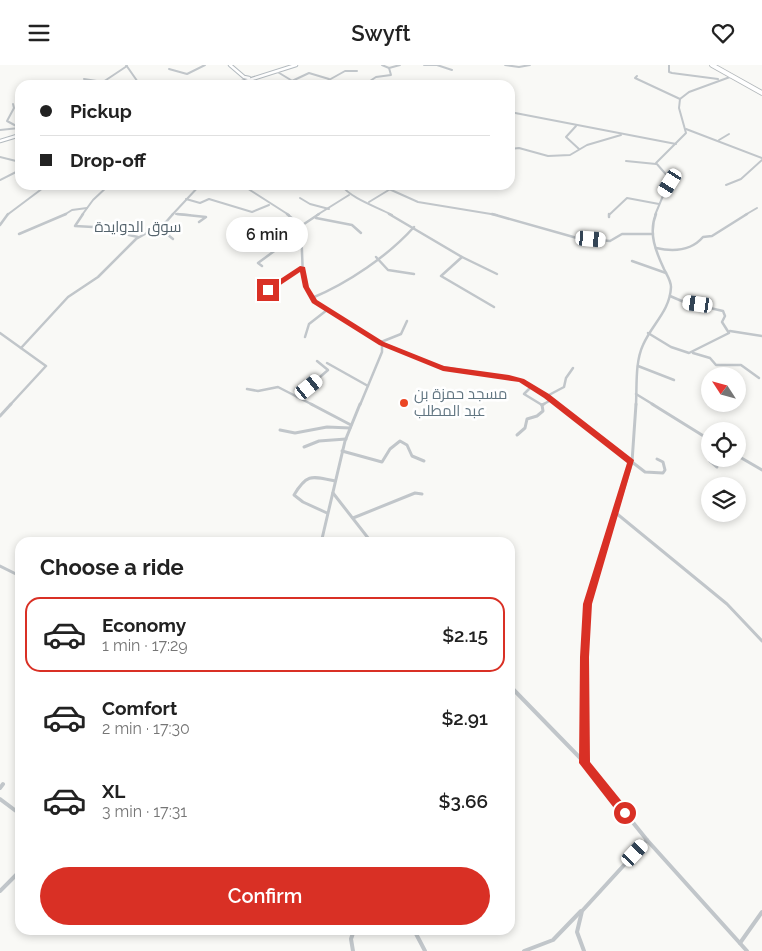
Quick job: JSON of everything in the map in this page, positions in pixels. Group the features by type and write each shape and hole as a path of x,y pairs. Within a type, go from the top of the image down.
{"highway":[{"path":"712,65 728,76 762,93"}],"street":[{"path":"170,69 187,74 205,65"},
{"path":"230,65 244,77 251,79"},
{"path":"248,80 296,65"},
{"path":"382,65 390,68 400,65"},
{"path":"424,65 437,65 452,70"},
{"path":"504,65 518,67 530,65"},
{"path":"669,65 669,71 672,73 719,79"},
{"path":"106,80 126,66 136,80"},
{"path":"372,80 376,77 392,75 390,68"},
{"path":"276,71 290,80"},
{"path":"294,80 310,73 330,79 345,71 357,71"},
{"path":"637,76 635,78 680,99"},
{"path":"716,81 728,76"},
{"path":"656,164 684,137 686,129 678,109 680,99 689,92 728,76"},
{"path":"84,79 90,80"},
{"path":"13,104 14,108 7,121 15,125"},
{"path":"515,113 621,135 677,144"},
{"path":"576,126 566,137 579,149"},
{"path":"0,130 15,128"},
{"path":"686,129 719,140 762,159 746,176 726,185"},
{"path":"719,140 729,134"},
{"path":"515,148 550,156 557,154 570,155 597,141 616,138 621,135"},
{"path":"0,141 15,136"},
{"path":"669,144 674,147"},
{"path":"0,157 15,161"},
{"path":"584,763 585,657 588,604 632,462 638,367 641,350 648,333 665,311 670,296 671,284 656,248 653,234 653,221 670,179 656,164 626,161"},
{"path":"0,180 15,172"},
{"path":"0,225 2,217 38,190"},
{"path":"104,190 88,208 76,227 93,227 138,238"},
{"path":"21,348 68,297 98,277 138,238 164,224 176,214 195,190"},
{"path":"249,190 301,226"},
{"path":"345,190 349,195 369,202 462,257 497,274"},
{"path":"369,202 387,190"},
{"path":"390,190 418,203 492,214 577,237 610,241 622,234 653,234"},
{"path":"301,226 349,195"},
{"path":"300,198 310,204 330,209"},
{"path":"609,217 609,213 621,206 627,198 659,204"},
{"path":"186,199 200,203 209,199 250,212 258,211 269,205"},
{"path":"656,248 672,251 678,247 695,247 703,237 712,236 757,207"},
{"path":"19,234 58,219 73,209 88,208"},
{"path":"176,214 206,217 199,222"},
{"path":"316,218 352,225 361,233"},
{"path":"164,224 174,229 168,235 173,239"},
{"path":"301,226 302,267 306,287 312,298 327,310 381,343 443,369 509,377 532,386 645,472 659,474 665,469 663,462 657,459"},
{"path":"312,298 329,291 389,249 414,227"},
{"path":"262,267 258,263 268,255 286,244 301,242"},
{"path":"376,257 388,270 414,274"},
{"path":"462,257 442,273 441,277 494,307"},
{"path":"632,261 667,273"},
{"path":"262,293 302,267"},
{"path":"670,296 684,302 722,310 725,313 723,325 730,331 762,336"},
{"path":"305,337 309,324 327,310"},
{"path":"381,343 401,334 407,321"},
{"path":"693,352 714,343 730,331"},
{"path":"0,333 46,366 0,416"},
{"path":"648,333 682,352 693,352 710,358 716,365 741,365 759,378"},
{"path":"322,537 342,451 350,427 382,352 381,343"},
{"path":"298,397 328,370 327,367 317,361"},
{"path":"327,363 354,380 368,386"},
{"path":"638,367 674,380"},
{"path":"546,396 564,387 566,377 573,368"},
{"path":"516,435 525,428 527,419 537,416 543,411 542,405 524,394 532,386"},
{"path":"247,389 258,391 278,387 350,427"},
{"path":"636,394 701,434"},
{"path":"542,405 551,400"},
{"path":"280,430 295,433 327,427 350,427"},
{"path":"304,447 319,441 346,439"},
{"path":"342,451 382,462 388,451 400,441 406,445 412,456 424,461"},
{"path":"746,461 762,470"},
{"path":"327,513 303,502 294,495 302,481 312,476 335,481"},
{"path":"332,492 367,537"},
{"path":"352,517 415,493 422,494"},
{"path":"616,513 727,604 762,641"},
{"path":"0,566 15,574"},
{"path":"515,691 584,763 647,840 747,951"},
{"path":"0,799 15,810"},
{"path":"524,951 553,940 647,840"},
{"path":"0,891 15,876"},
{"path":"582,911 577,932 584,951"},
{"path":"740,943 762,912"},
{"path":"352,935 350,939 353,951"},
{"path":"417,935 425,951"}],"place":[{"name":"مسجد حمزة بن عبد المطلب","path":"404,403"}],"district":[{"name":"سوق الدوايدة","path":"138,227"}],"route":[{"path":"268,290 302,267 306,287 317,304 382,343 443,369 509,377 532,386 632,462 588,604 585,657 584,763 625,813"}]}
